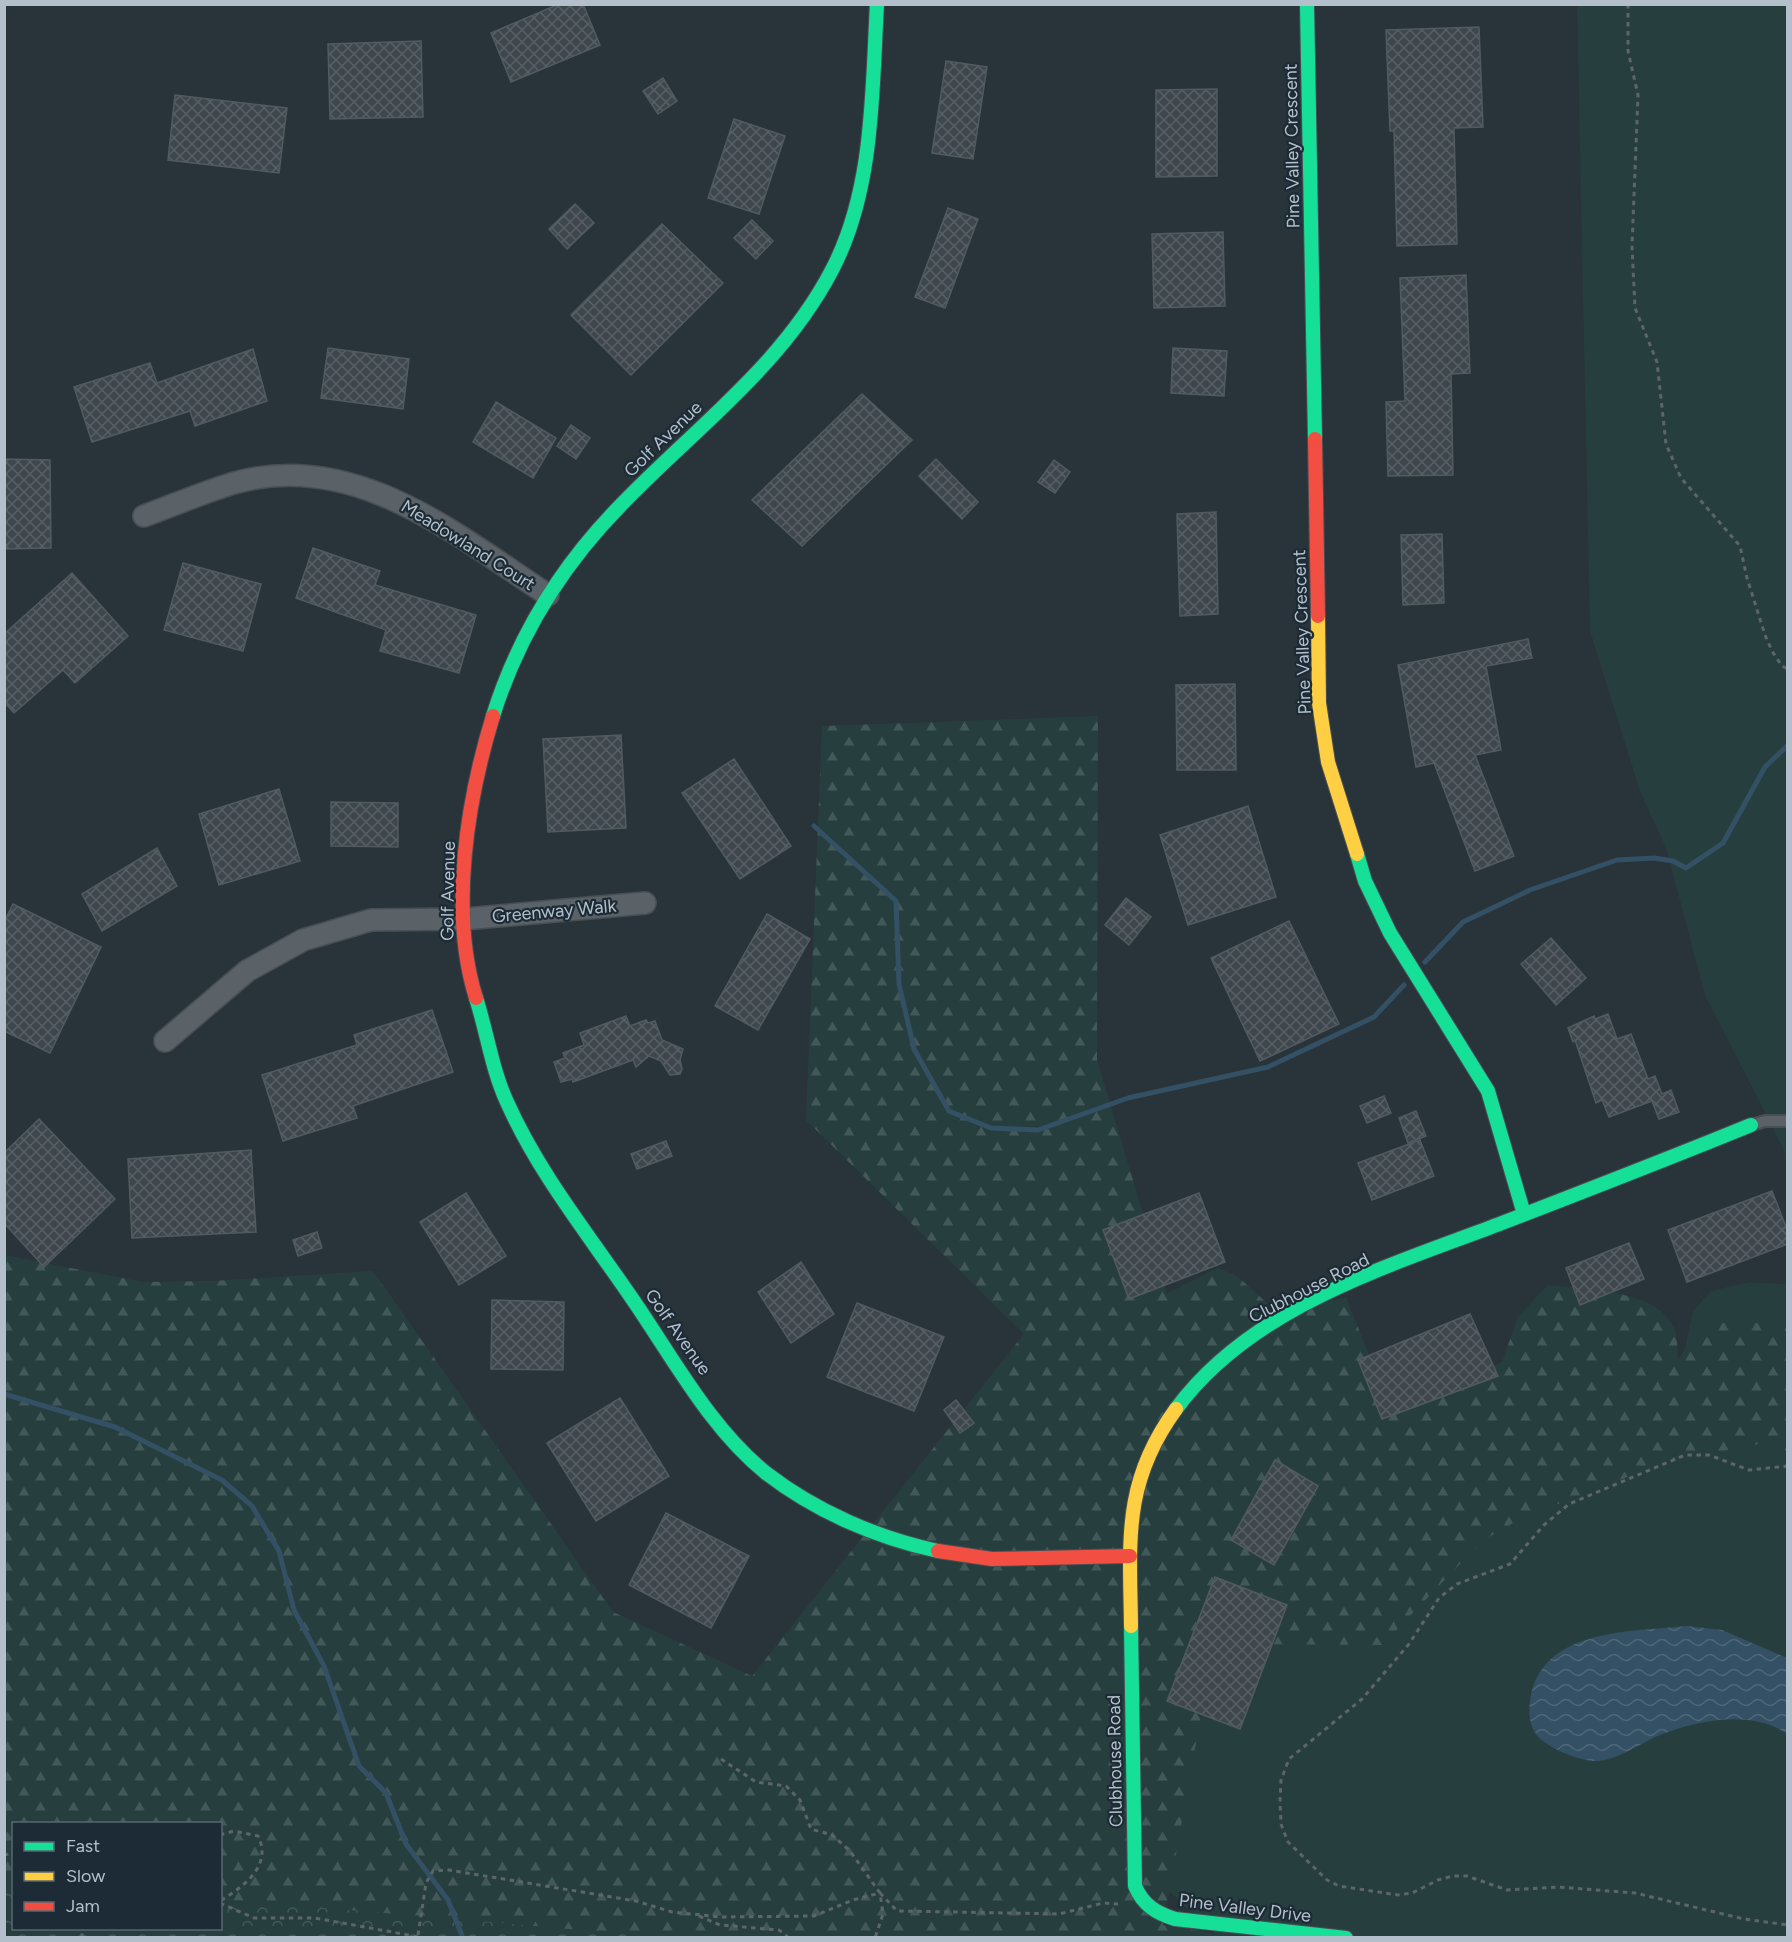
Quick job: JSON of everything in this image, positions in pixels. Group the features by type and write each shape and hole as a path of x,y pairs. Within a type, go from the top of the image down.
{"street":[{"name":"Golf Avenue","path":"877,4 874,82 863,183 849,229 831,272 801,319 761,370 637,489 589,539 548,595 502,686 481,750 466,843 464,947 505,1099 545,1172 672,1357 725,1428 763,1470 796,1493 872,1532 928,1548 985,1559 1130,1556"},
{"name":"Pine Valley Crescent","path":"1307,4 1318,588 1317,652 1319,704 1328,762 1365,881 1380,912 1488,1091 1524,1214"},
{"name":"Meadowland Court","path":"144,516 235,483 279,476 348,481 401,502 548,595"},
{"name":"Greenway Walk","path":"165,1041 247,971 303,940 371,920 464,919 645,903"},
{"name":"Clubhouse Road","path":"1144,1904 1134,1886 1131,1513 1149,1454 1172,1415 1194,1387 1234,1348 1289,1314 1337,1289 1751,1125"},
{"name":"Pine Valley Drive","path":"1144,1904 1156,1914 1175,1919 1346,1938"}],"lane":[{"path":"1751,1125 1771,1120 1788,1120"}],"path":[{"path":"1628,4 1628,51 1638,95 1632,246 1635,308 1657,362 1666,444 1672,462 1687,486 1740,546 1747,578 1765,634 1772,651 1782,666 1788,669"},
{"path":"1788,1466 1749,1470 1709,1455 1685,1455 1569,1504 1545,1525 1510,1564 1457,1584 1439,1598 1409,1644 1362,1699 1289,1759 1281,1780 1280,1802 1281,1824 1288,1842 1327,1880 1338,1886 1398,1895 1412,1893 1438,1880 1453,1876 1467,1876 1507,1890 1558,1887 1635,1893 1744,1919 1788,1925"},
{"path":"721,1759 756,1782 786,1786 800,1800 810,1829 832,1835 850,1851 880,1893 897,1911 1059,1914 1103,1903 1144,1904"},
{"path":"222,1834 234,1831 258,1836 264,1847 255,1873 242,1888 222,1901"},
{"path":"418,1935 426,1883 433,1871 449,1870 636,1901 672,1912 721,1917 814,1916 853,1900 880,1893"},
{"path":"875,1938 883,1914 880,1893"},
{"path":"222,1903 254,1918 315,1917 425,1938"},
{"path":"696,1915 720,1925 779,1930 789,1938"}],"green space":[{"path":"1577,5 1787,5 1787,1156 1705,995 1666,848 1640,791 1590,631"},
{"path":"1098,716 1097,1060 1167,1294 1217,1268 1237,1276 1279,1314 1346,1297 1375,1370 1462,1382 1502,1362 1518,1317 1548,1285 1618,1294 1653,1306 1665,1315 1674,1328 1678,1360 1716,1323 1787,1323 1787,1451 1763,1443 1663,1463 1522,1518 1482,1541 1382,1645 1214,1644 1163,1925 1237,1937 5,1937 4,1255 143,1282 213,1281 373,1271 613,1612 752,1676 1024,1334 806,1120 822,726"},
{"path":"1749,1282 1787,1284 1787,1937 1219,1937 1162,1885 1175,1675 1672,1372 1685,1348 1693,1311 1711,1291"},
{"path":"5,1880 12,1881 12,1930 222,1930 222,1899 663,1937 5,1937"}],"water":[{"path":"1687,1626 1722,1630 1787,1658 1787,1734 1773,1726 1742,1719 1707,1722 1652,1738 1606,1760 1592,1761 1562,1752 1548,1745 1535,1733 1529,1712 1530,1701 1537,1677 1551,1659 1569,1647 1591,1638 1615,1633"}],"building":[{"path":"559,4 583,4 600,45 511,82 491,33"},
{"path":"1479,27 1483,127 1454,128 1457,244 1397,246 1394,131 1390,131 1386,30"},
{"path":"421,41 423,117 330,119 328,44"},
{"path":"946,61 987,67 973,159 932,153"},
{"path":"663,78 677,101 658,114 643,91"},
{"path":"1217,89 1217,176 1156,177 1156,90"},
{"path":"175,95 287,108 279,173 168,160"},
{"path":"734,119 785,136 759,214 708,198"},
{"path":"575,204 594,223 567,249 549,229"},
{"path":"948,208 978,219 945,308 915,297"},
{"path":"752,220 773,241 756,259 734,238"},
{"path":"662,224 723,283 631,375 571,315"},
{"path":"1223,232 1225,306 1154,308 1152,234"},
{"path":"1466,275 1470,373 1451,374 1453,475 1388,476 1386,402 1405,401 1400,278"},
{"path":"328,348 409,359 403,409 321,398"},
{"path":"1173,348 1227,351 1224,396 1171,393"},
{"path":"253,349 267,401 195,426 190,411 92,442 74,387 150,363 157,383"},
{"path":"862,394 912,440 802,546 752,500"},
{"path":"496,402 556,438 533,478 473,442"},
{"path":"571,425 590,438 576,459 557,446"},
{"path":"4,459 50,460 51,548 4,549"},
{"path":"936,459 978,502 962,519 919,476"},
{"path":"1054,460 1070,472 1055,493 1038,482"},
{"path":"1216,512 1218,614 1180,616 1177,514"},
{"path":"1442,534 1444,603 1403,605 1401,535"},
{"path":"313,548 380,571 375,585 476,615 459,673 380,651 386,630 296,598"},
{"path":"183,563 261,584 243,651 164,630"},
{"path":"72,573 128,636 75,683 63,670 14,713 4,702 4,634"},
{"path":"1528,639 1532,658 1486,666 1501,750 1475,755 1514,856 1475,871 1434,763 1416,767 1398,665"},
{"path":"1235,684 1236,770 1177,770 1176,685"},
{"path":"621,735 626,828 548,832 543,739"},
{"path":"734,759 791,846 740,879 682,793"},
{"path":"279,789 300,861 219,885 199,814"},
{"path":"331,802 398,803 398,847 331,846"},
{"path":"1248,806 1276,897 1188,925 1160,835"},
{"path":"157,848 177,886 102,931 82,894"},
{"path":"1126,898 1151,917 1129,945 1105,925"},
{"path":"13,904 101,947 50,1053 4,1031 4,922"},
{"path":"767,914 810,939 758,1030 715,1006"},
{"path":"1289,921 1339,1024 1260,1061 1211,958"},
{"path":"1551,938 1586,978 1556,1005 1521,964"},
{"path":"432,1010 453,1072 353,1106 357,1118 283,1141 262,1075 357,1045 354,1035"},
{"path":"1608,1014 1617,1039 1631,1034 1648,1079 1655,1076 1662,1094 1671,1090 1679,1112 1659,1119 1652,1101 1609,1117 1602,1100 1596,1103 1575,1040 1573,1042 1568,1028 1594,1016 1595,1019"},
{"path":"626,1016 630,1026 646,1020 648,1023 655,1021 662,1040 683,1049 680,1074 670,1075 661,1061 649,1056 636,1067 633,1060 573,1082 572,1079 561,1082 554,1062 565,1058 563,1053 584,1045 580,1033"},
{"path":"1384,1096 1391,1113 1367,1123 1360,1106"},
{"path":"1416,1111 1426,1136 1408,1143 1399,1118"},
{"path":"39,1119 115,1199 44,1267 4,1223 4,1153"},
{"path":"1420,1140 1434,1176 1372,1200 1358,1163"},
{"path":"666,1141 672,1156 637,1169 631,1154"},
{"path":"251,1150 256,1232 132,1238 128,1159"},
{"path":"1772,1191 1788,1232 1788,1244 1687,1282 1668,1230"},
{"path":"466,1193 506,1256 459,1285 420,1222"},
{"path":"1199,1193 1225,1262 1129,1299 1103,1230"},
{"path":"317,1232 322,1248 298,1256 293,1240"},
{"path":"1629,1243 1644,1279 1580,1305 1566,1268"},
{"path":"801,1262 834,1314 791,1343 758,1292"},
{"path":"492,1300 564,1302 563,1370 491,1369"},
{"path":"857,1303 944,1337 914,1411 827,1377"},
{"path":"1470,1314 1498,1376 1382,1419 1358,1360"},
{"path":"620,1398 669,1476 596,1521 547,1443"},
{"path":"956,1400 974,1423 960,1433 944,1410"},
{"path":"1275,1460 1318,1486 1274,1565 1231,1540"},
{"path":"666,1513 749,1556 711,1628 629,1585"},
{"path":"1215,1577 1287,1605 1240,1729 1167,1701"}],"waterway":[{"path":"1425,962 1463,922 1530,890 1617,860 1654,858 1673,861 1686,868 1723,843 1765,767 1788,745"},
{"path":"814,826 896,901 899,984 914,1049 949,1111 991,1128 1038,1130 1128,1098 1268,1067 1374,1017 1404,985"},
{"path":"4,1394 115,1427 222,1480 252,1506 279,1551 294,1610 324,1666 359,1766 386,1793 406,1844 448,1900 463,1938"}],"traffic: fast":[{"path":"493,716 503,686 529,630 544,603 580,552 621,505 763,367 812,305 832,270 846,239 863,174 872,106 877,4"},
{"path":"1307,4 1315,439"},
{"path":"1357,854 1365,881 1390,933 1488,1091 1524,1214"},
{"path":"476,998 502,1090 533,1153 709,1413 746,1455 785,1487 826,1511 870,1531 938,1551"},
{"path":"1176,1409 1207,1373 1243,1343 1282,1316 1324,1294 1413,1256 1751,1125"},
{"path":"1131,1626 1135,1886 1142,1898 1156,1911 1175,1919 1346,1938"}],"traffic: slow":[{"path":"1318,616 1319,703 1328,762 1357,854"},
{"path":"1131,1626 1131,1539 1138,1488 1146,1462 1176,1409"}],"traffic: jam":[{"path":"1315,439 1318,616"},
{"path":"476,998 468,965 464,930 465,857 476,784 493,716"},
{"path":"938,1551 992,1559 1130,1556"}]}
